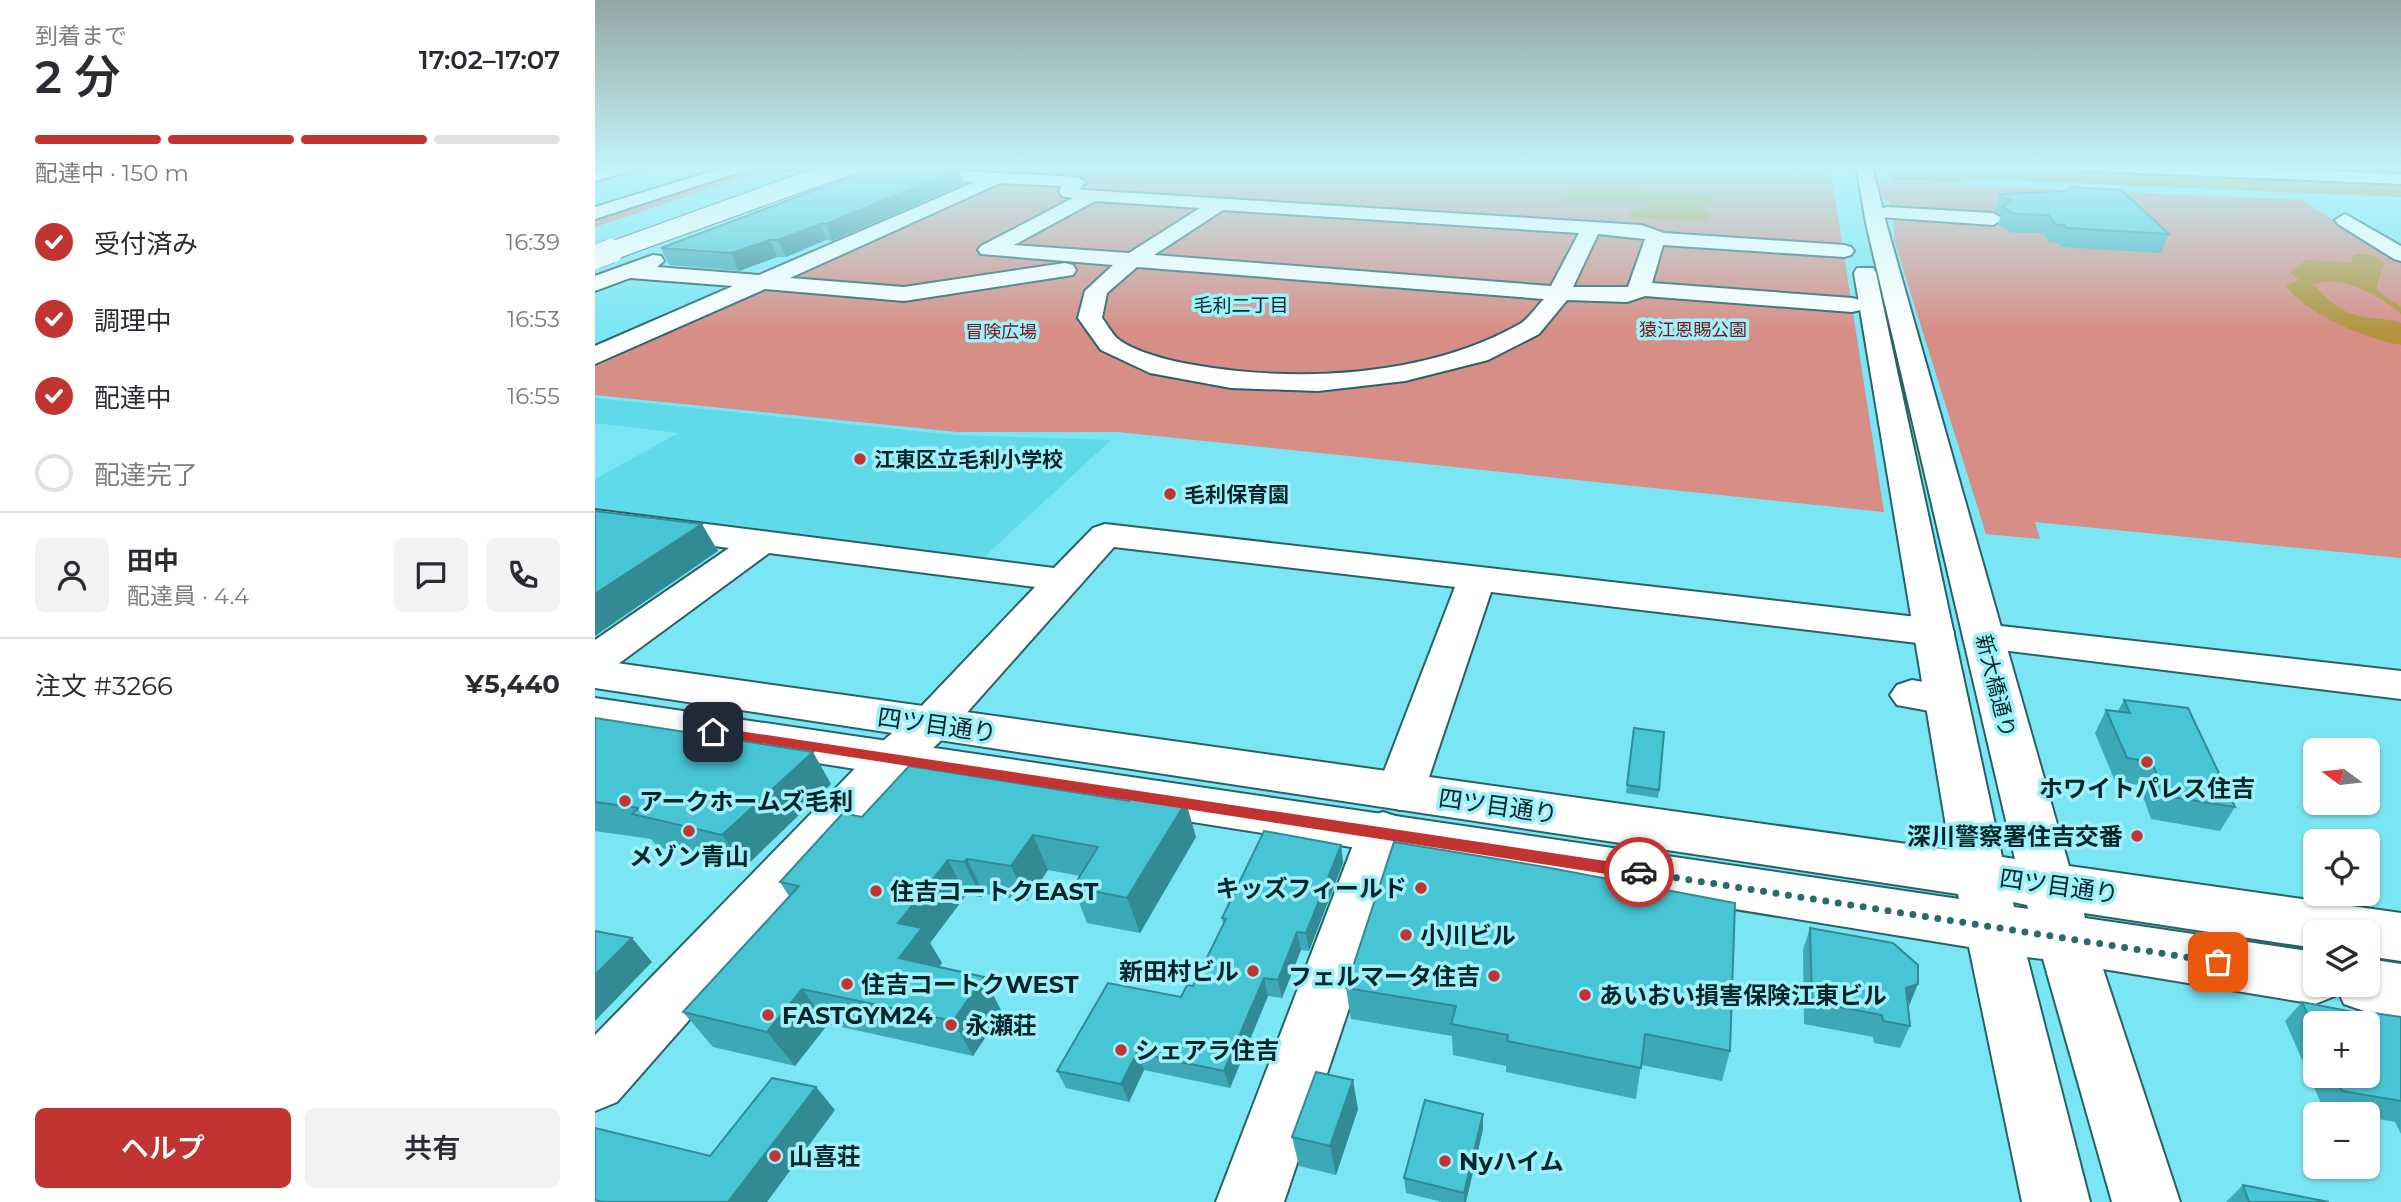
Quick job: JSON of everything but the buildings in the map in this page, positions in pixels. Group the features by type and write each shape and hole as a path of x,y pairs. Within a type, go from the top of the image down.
{"main road":[{"path":"595,231 626,221"},
{"path":"595,242 656,221"},
{"path":"595,250 677,221"},
{"path":"595,257 695,221"},
{"path":"595,356 901,221"},
{"path":"988,228 1015,221"},
{"path":"904,294 990,249 1018,221"},
{"path":"1027,221 1266,254 1441,275 1563,285 1626,295 1634,294 1638,289 1656,236 1649,232 1588,234 1390,221"},
{"path":"1196,221 1151,237 1134,260 1096,291 1090,318 1110,345 1159,367 1231,380 1318,383 1405,373 1490,348 1530,329 1563,285 1588,234"},
{"name":"新大橋通り","path":"1867,221 1934,632 1929,697 1985,902 2056,1202"},
{"name":"新大橋通り","path":"1875,221 2056,912 2146,1202"},
{"path":"2347,221 2401,255"},
{"path":"1655,238 1844,251"},
{"path":"1787,245 1790,304"},
{"path":"990,249 1249,269 1441,275"},
{"path":"1249,269 1266,254"},
{"path":"595,284 667,256"},
{"path":"629,271 904,294 1134,260"},
{"path":"1638,289 1790,304 1852,305"},
{"path":"1490,348 1515,361"},
{"path":"595,520 1064,580"},
{"path":"595,1080 891,760 931,724 1105,535 1934,632"},
{"path":"595,660 762,541"},
{"path":"1250,1202 1477,579"},
{"path":"1983,636 2401,685"},
{"name":"四ツ目通り","path":"595,674 931,724 1391,812 1985,902 2056,912 2401,937"},
{"name":"四ツ目通り","path":"595,713 891,760 1391,812"},
{"name":"四ツ目通り","path":"2056,912 2303,975"},
{"path":"2380,988 2401,991"}],"shaded area":[{"path":"2354,255 2375,256 2384,263 2376,290 2401,307 2401,314 2360,288 2336,282 2313,284 2346,311 2358,316 2401,323 2401,345 2338,324 2308,306 2286,286 2299,280 2290,273 2306,260 2351,262"},
{"name":"江東区立毛利小学校","path":"595,398 955,435 1111,440 984,557 595,510 595,479 679,433 595,423"}],"green space":[{"path":"595,221 613,221 595,227"},
{"name":"猿江恩賜公園","path":"917,221 1839,221 1884,512 1118,432 957,432 595,395 595,366"},
{"path":"1894,221 2335,221 2401,263 2401,558 2035,522 2040,539 1986,534 1894,240"}],"way so far":[{"path":"1639,872 2218,962"}],"place":[{"name":"江東区立毛利小学校","path":"860,459"},
{"name":"毛利保育園","path":"1170,494"},
{"name":"ホワイトパレス住吉","path":"2147,762"},
{"name":"アークホームズ毛利","path":"625,801"},
{"name":"メゾン青山","path":"689,831"},
{"name":"深川警察署住吉交番","path":"2137,836"},
{"name":"キッズフィールド","path":"1421,888"},
{"name":"住吉コートクEAST","path":"876,891"},
{"name":"小川ビル","path":"1406,935"},
{"name":"新田村ビル","path":"1253,971"},
{"name":"フェルマータ住吉","path":"1494,976"},
{"name":"住吉コートクWEST","path":"847,984"},
{"name":"あいおい損害保険江東ビル","path":"1585,995"},
{"name":"FASTGYM24","path":"768,1015"},
{"name":"永瀬荘","path":"951,1025"},
{"name":"シェアラ住吉","path":"1121,1050"},
{"name":"山喜荘","path":"775,1156"},
{"name":"Nyハイム","path":"1445,1161"}],"district":[{"name":"毛利二丁目","path":"1241,305"}],"route":[{"path":"713,732 1639,872"}],"park label":[{"name":"冒険広場","path":"1001,332"}]}
